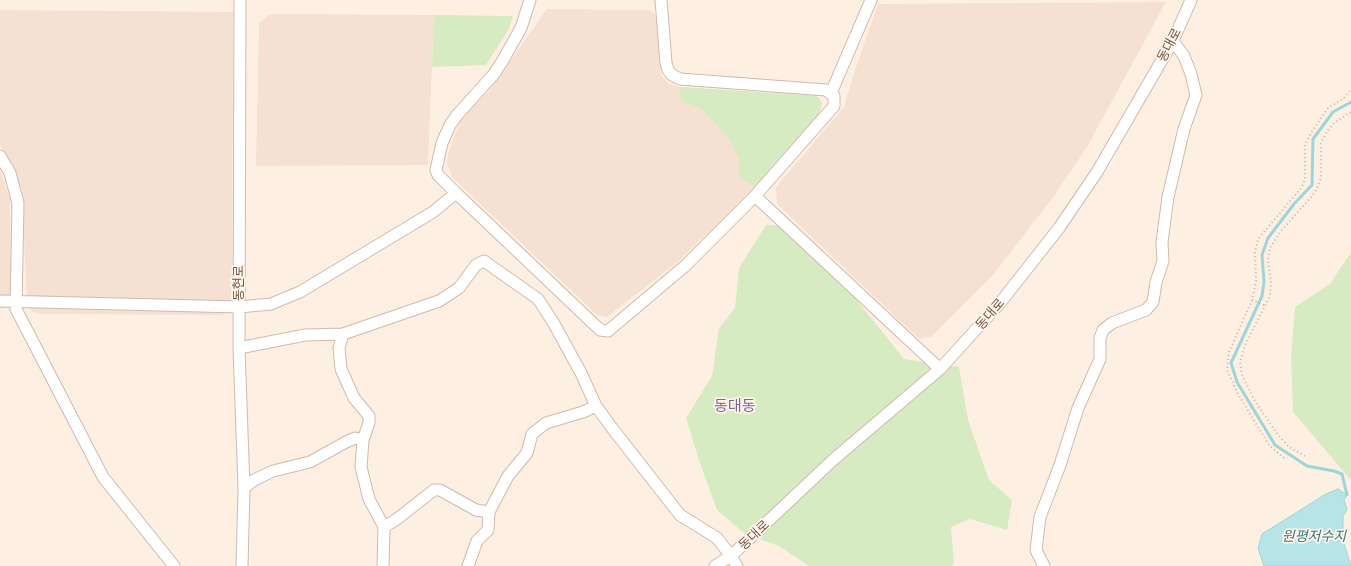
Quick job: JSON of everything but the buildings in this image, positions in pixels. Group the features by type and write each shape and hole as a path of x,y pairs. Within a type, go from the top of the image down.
{"street":[{"name":"동현로","path":"240,0 239,348 244,488 242,566"},
{"path":"530,0 521,28 503,60 494,74 457,114 442,143 436,170 456,193 600,330 608,331 685,266 755,196 834,106 835,100 831,93 826,90 816,88 680,79 672,75 666,63 661,0"},
{"path":"831,93 871,0"},
{"name":"동대로","path":"715,566 732,556 834,459 940,369 1000,303 1059,228 1097,172 1173,41 1191,0"},
{"path":"1044,566 1036,550 1040,518 1060,465 1078,408 1100,359 1100,338 1103,330 1112,323 1146,310 1153,302 1156,282 1163,261 1162,242 1168,197 1184,129 1196,95 1191,74 1184,56 1173,41"},
{"path":"0,156 10,173 18,203 18,302 16,309 103,477 174,566"},
{"path":"0,302 239,307 271,304 300,292 433,212 456,193"},
{"path":"755,196 940,369"},
{"path":"239,348 305,335 343,334 439,301 460,288 476,265 484,261 538,299 578,366 596,406 680,515 717,538 732,556 737,566"},
{"path":"343,334 338,348 341,369 354,398 369,416 369,423 363,440 361,467 366,491 384,527 384,566"},
{"path":"468,566 477,541 488,530 489,512 508,476 527,453 532,434 546,423 596,406"},
{"path":"244,488 254,480 273,471 310,462 355,438 363,440"},
{"path":"384,527 397,519 434,490 440,490 476,510 489,512"}],"path":[{"path":"1284,458 1269,445 1238,394 1227,370 1229,352 1254,301 1256,281 1255,252 1258,239 1302,187 1305,179 1306,145 1311,133 1328,108 1344,98 1351,91"},
{"path":"1305,456 1289,448 1278,435 1255,401 1242,375 1240,362 1245,346 1264,305 1270,296 1271,281 1268,261 1270,248 1281,231 1312,196 1317,188 1321,178 1321,143 1328,130 1334,123 1351,112"},
{"path":"1254,301 1264,305"}],"shaded area":[{"path":"1166,2 1087,147 1054,196 993,275 931,337 919,339 777,204 776,187 844,107 878,4"},
{"path":"547,9 649,10 660,19 661,75 669,84 680,87 816,96 822,104 819,114 757,184 710,231 680,260 607,317 597,315 453,178 447,165 448,154 461,118 489,91"},
{"path":"0,10 233,12 232,302 228,311 223,315 43,314 33,312 27,306 22,193 13,165 0,145"},
{"path":"270,14 434,15 428,165 256,166 259,23"},
{"path":"0,170 10,199 11,295 6,306 0,309"}],"green space":[{"path":"434,15 513,16 509,29 486,65 432,67"},
{"path":"680,87 816,96 822,104 819,114 757,184 753,185 744,181 739,175 739,159 729,138 703,110 681,100"},
{"path":"766,225 798,227 904,359 959,367 968,420 989,480 1012,500 1007,530 970,519 951,527 954,563 952,566 809,566 779,546 745,534 717,510 686,418 712,376 719,328 735,308 739,268"},
{"path":"1351,252 1351,480 1293,412 1291,358 1295,307 1330,284"}],"water":[{"name":"원평저수지","path":"1338,489 1347,495 1344,500 1347,510 1343,516 1343,540 1351,566 1264,566 1258,548 1262,534 1326,494"}],"waterway":[{"path":"1347,495 1342,474 1307,466 1275,445 1237,382 1231,363 1262,296 1264,282 1262,255 1268,238 1294,204 1312,185 1313,139 1333,112 1351,102"}],"district":[{"name":"동대동","path":"735,406"}]}
